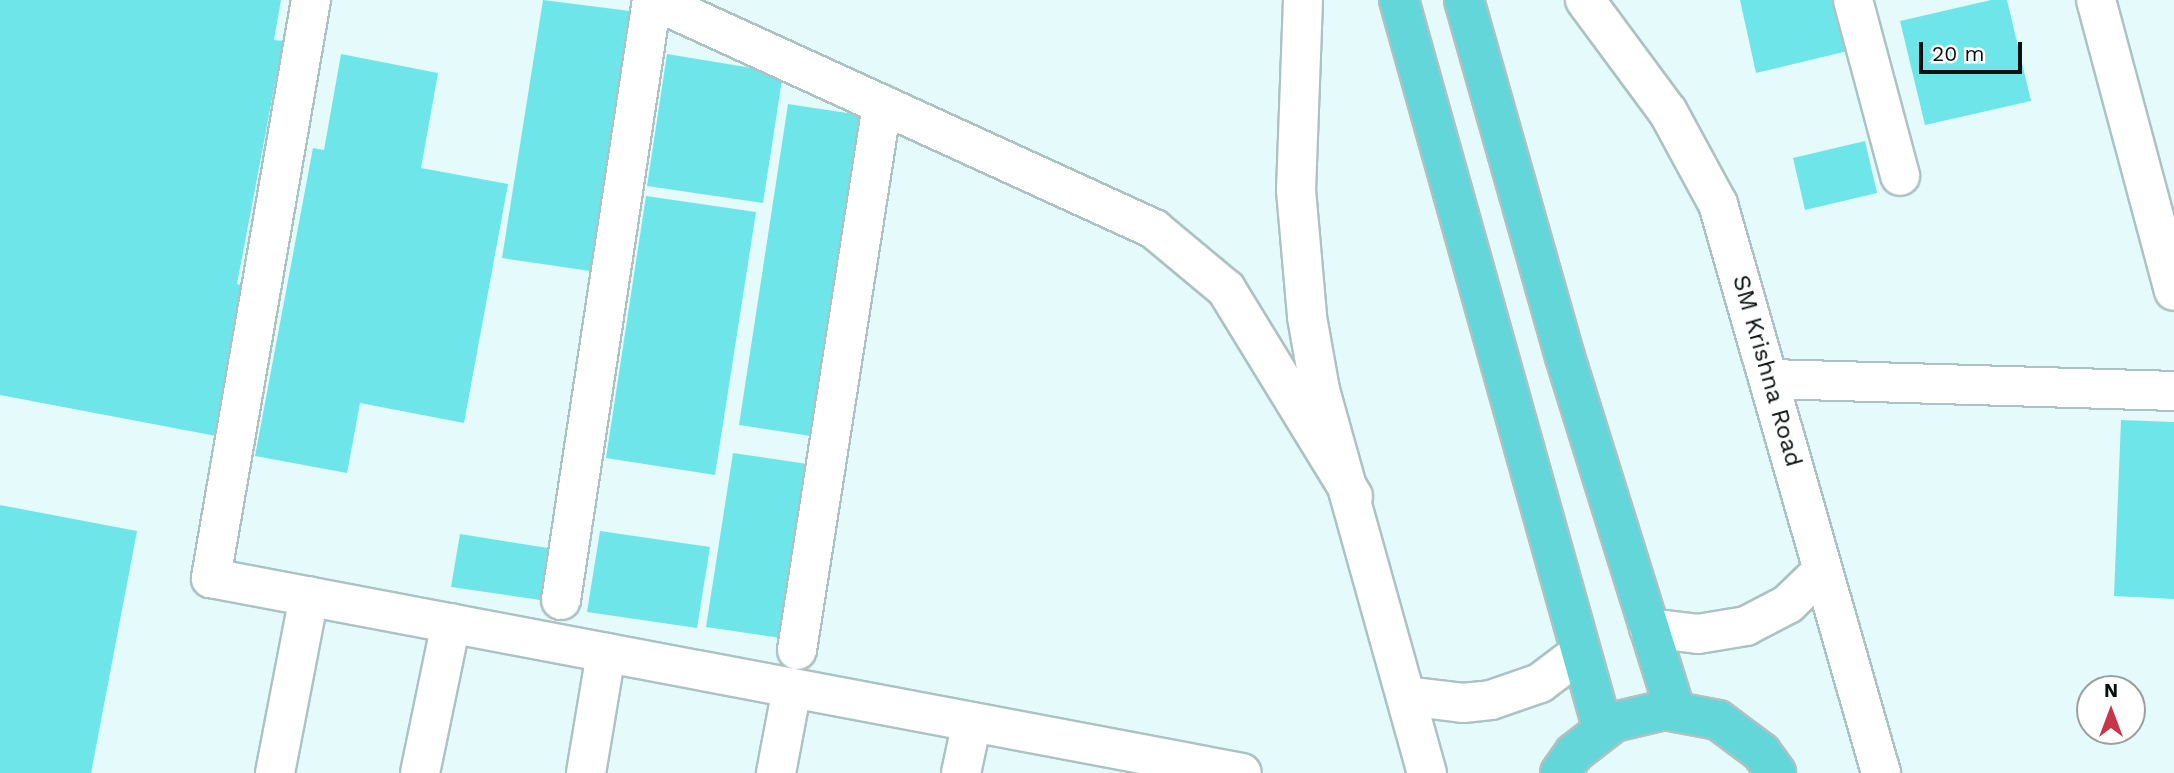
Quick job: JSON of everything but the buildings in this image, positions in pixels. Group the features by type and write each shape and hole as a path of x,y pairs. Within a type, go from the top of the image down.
{"highway":[{"path":"1399,0 1603,730"},
{"path":"1464,0 1565,358 1675,711"},
{"path":"1560,773 1574,753 1603,730 1638,714 1675,711 1718,720 1741,734 1776,773"}],"street":[{"path":"311,0 211,578 972,722 1121,762 1242,773"},
{"path":"561,600 653,0 1154,229 1226,289 1353,496"},
{"path":"1303,0 1296,135 1299,244 1320,390 1353,496 1427,773"},
{"name":"SM Krishna Road","path":"1586,0 1668,112 1718,204 1771,379 1822,571 1881,773"},
{"path":"1853,0 1900,176"},
{"path":"2096,0 2135,156 2174,291"},
{"path":"797,650 882,105"},
{"path":"1771,379 2174,391"},
{"path":"1649,628 1698,634 1746,626 1788,604 1822,571"},
{"path":"275,773 309,596"},
{"path":"420,773 451,623"},
{"path":"1406,696 1463,704 1491,700 1540,682 1581,652"},
{"path":"586,773 606,653"},
{"path":"776,773 792,688"},
{"path":"961,773 972,722"}]}
